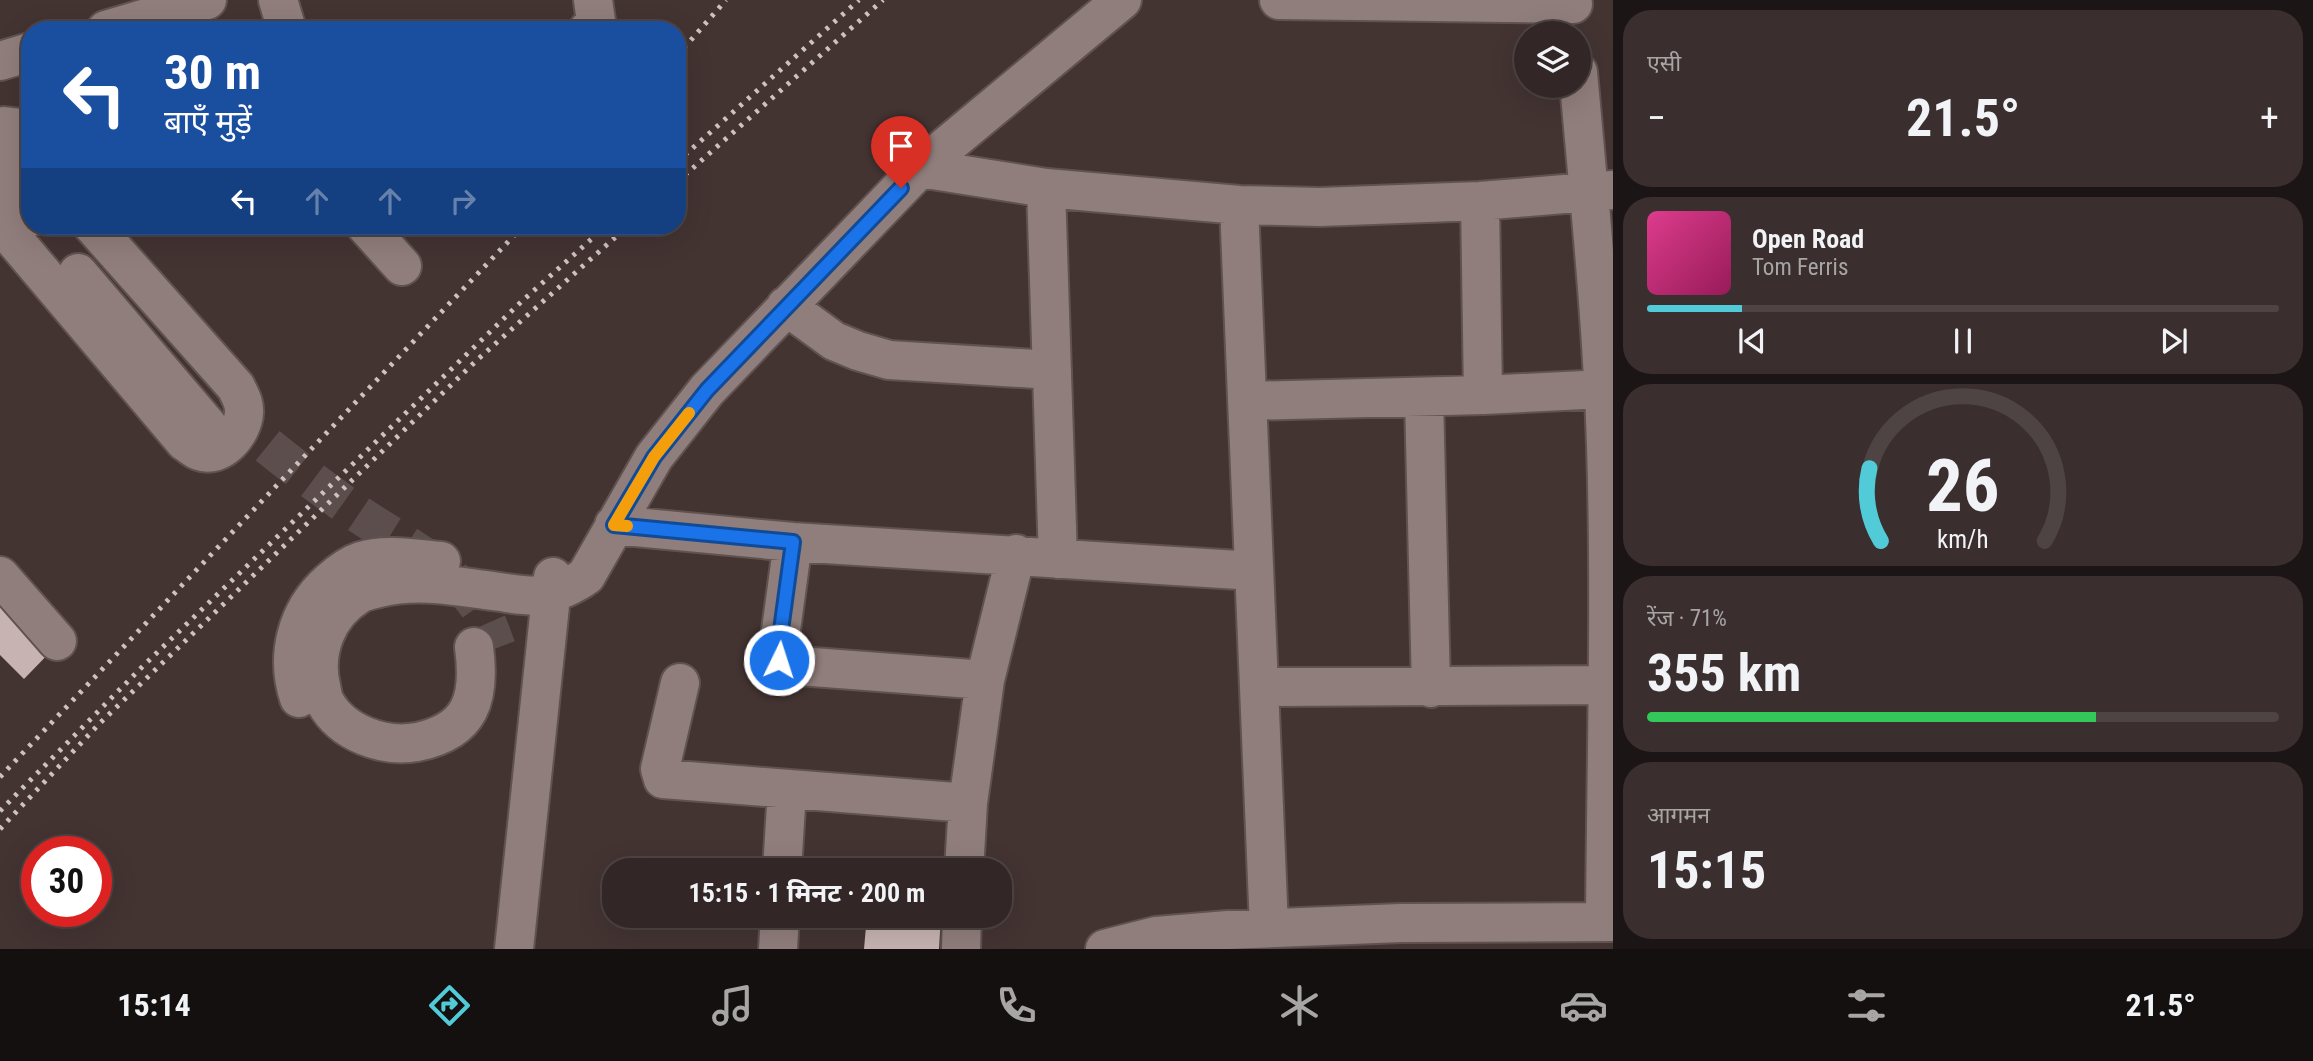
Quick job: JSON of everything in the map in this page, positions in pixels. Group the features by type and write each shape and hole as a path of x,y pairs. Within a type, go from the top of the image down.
{"street":[{"path":"142,21 207,0"},
{"path":"278,0 284,21"},
{"path":"593,0 596,21"},
{"path":"486,648 498,676 491,709 471,742 445,758 417,766 384,764 351,755 324,737 301,707 293,680 298,624 316,593 341,571 360,561 406,558 527,570 558,585 586,576 654,457 707,390 920,168 1122,0"},
{"path":"1279,0 1573,12"},
{"path":"0,61 21,55"},
{"path":"1105,949 1156,936 1228,939 1269,928 1412,936 1609,922 1611,577 1604,389 1601,191 1583,98"},
{"path":"8,131 21,145"},
{"path":"8,131 21,161"},
{"path":"920,168 1046,188 1239,205 1320,207 1480,201 1601,191"},
{"path":"0,182 21,206"},
{"path":"1046,188 1058,559"},
{"path":"1480,201 1483,395"},
{"path":"1239,205 1269,928"},
{"path":"0,223 186,442 200,452 213,452 224,448 241,428 244,413 243,401 236,387 101,235"},
{"path":"45,235 216,418 75,235"},
{"path":"374,235 402,265"},
{"path":"786,306 834,341 889,359 1052,370"},
{"path":"1247,401 1604,389"},
{"path":"1424,397 1431,688"},
{"path":"614,525 793,542 1254,571"},
{"path":"793,542 779,660 786,665 985,680"},
{"path":"965,858 968,803 985,680 1016,554"},
{"path":"0,576 57,641"},
{"path":"514,949 558,585"},
{"path":"680,683 660,769 663,779 968,803"},
{"path":"1259,688 1610,685"},
{"path":"783,858 787,790"},
{"path":"778,949 779,928"},
{"path":"961,949 962,928"}],"building":[{"path":"0,590 56,646 24,679 0,655"},
{"path":"866,928 940,928 939,949 864,949"}],"tunnel":[{"path":"224,409 321,487 421,554 453,579 480,609 497,648"}],"railway":[{"path":"686,46 726,0"},
{"path":"686,154 859,0"},
{"path":"686,174 883,0"},
{"path":"0,777 514,235"},
{"path":"0,811 140,669 521,302 596,235"},
{"path":"0,829 99,724 477,360 618,235"}],"slow traffic":[{"path":"627,526 614,525 654,457 689,413"}],"route":[{"path":"779,660 793,542 614,525 654,457 707,390 901,188"}]}
